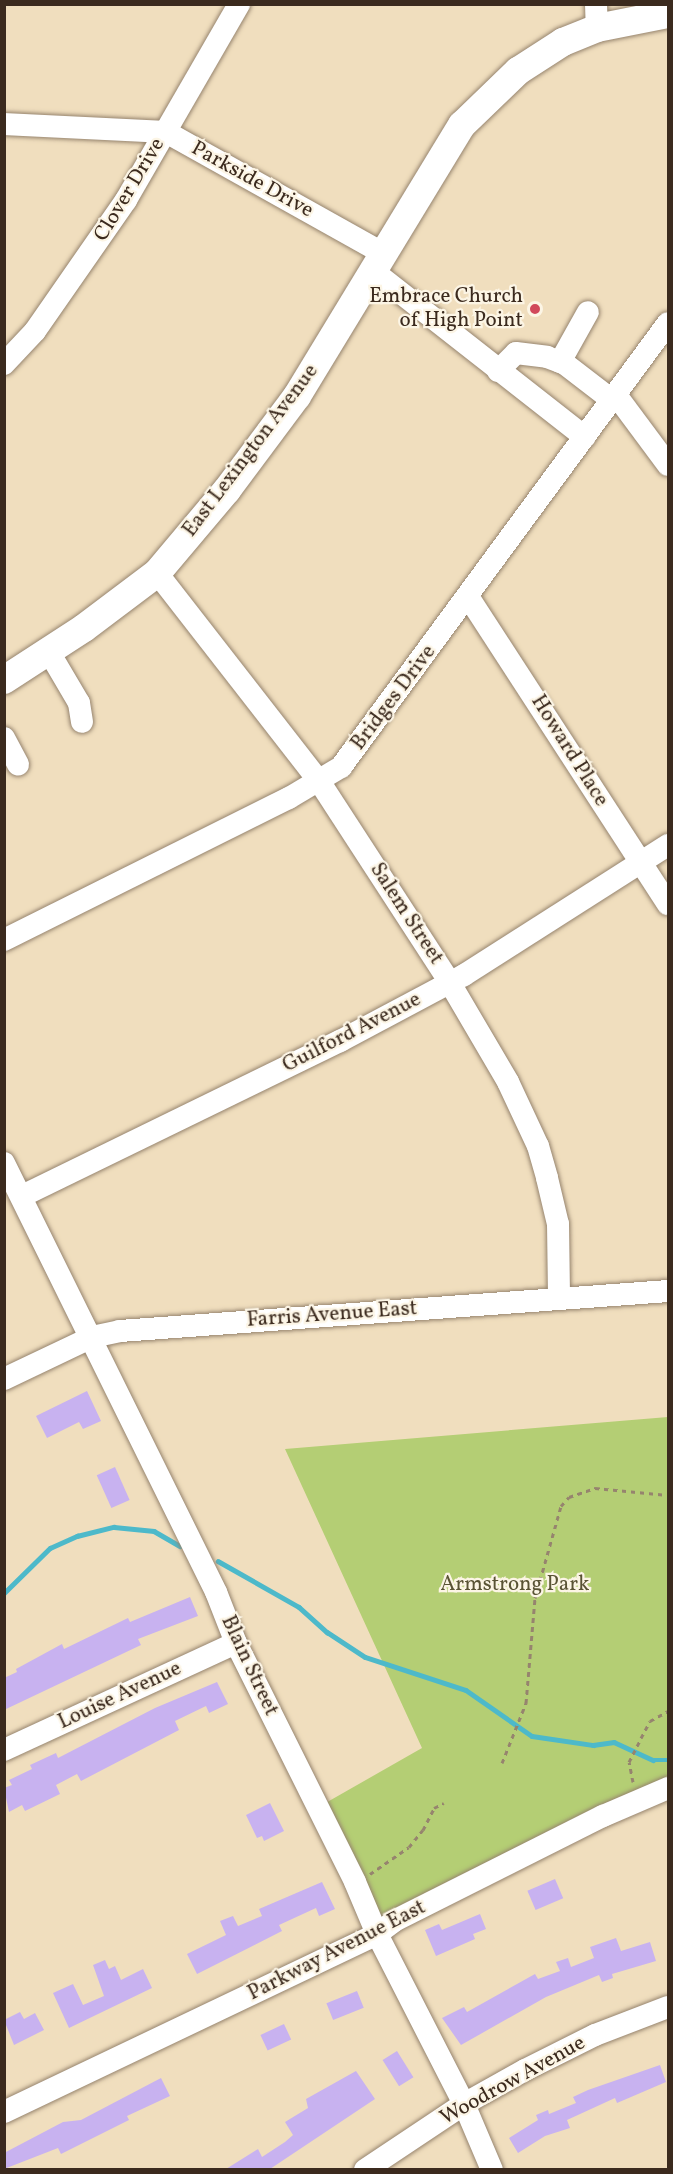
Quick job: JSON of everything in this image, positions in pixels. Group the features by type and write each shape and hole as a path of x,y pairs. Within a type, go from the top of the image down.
{"main road":[{"name":"East Lexington Avenue","path":"4,680 49,652 157,573 227,490 297,396 462,125 518,71 563,42 596,16 669,14"}],"street":[{"name":"Clover Drive","path":"4,364 35,331 81,269 166,132 239,4"},
{"name":"Parkside Drive","path":"4,124 166,132 378,263 498,371 585,437"},
{"path":"560,362 588,312"},
{"name":"Bridges Drive","path":"4,940 319,781 341,767 469,598 669,323"},
{"path":"498,371 516,353 560,362 614,398 669,465"},
{"name":"Salem Street","path":"157,573 319,781 450,983 508,1082 537,1146 558,1224 559,1299"},
{"name":"Howard Place","path":"469,598 631,850 643,861 669,904"},
{"path":"49,652 79,703 82,722"},
{"path":"4,738 18,764"},
{"name":"Guilford Avenue","path":"22,1196 450,983 669,845"},
{"name":"Blain Street","path":"4,1163 92,1337 216,1592 236,1643 356,1882 377,1935 464,2104 492,2169"},
{"name":"Farris Avenue East","path":"4,1379 92,1337 120,1330 669,1291"},
{"name":"Louise Avenue","path":"4,1750 236,1643"},
{"name":"Parkway Avenue East","path":"4,2112 377,1935 425,1906 669,1788"},
{"name":"Woodrow Avenue","path":"365,2169 464,2104 574,2045 669,2007"}],"path":[{"path":"502,1763 521,1721 535,1599 561,1506 569,1497 595,1488 669,1495"},
{"path":"629,1762 650,1721 669,1711"},
{"path":"356,1882 409,1847 423,1830 434,1808 444,1803"}],"green space":[{"name":"Armstrong Park","path":"668,1417 668,1788 377,1934 315,1809 422,1748 285,1449"}],"building":[{"path":"87,1391 101,1421 83,1429 79,1422 47,1438 36,1416"},
{"path":"115,1467 130,1500 111,1508 97,1475"},
{"path":"190,1597 198,1616 138,1639 141,1645 4,1710 4,1678 17,1672 16,1669 62,1644 64,1649 128,1618 130,1622"},
{"path":"217,1682 228,1704 209,1713 206,1706 175,1721 179,1730 81,1781 77,1774 56,1785 60,1794 25,1811 22,1805 9,1812 4,1788 12,1785 9,1780 32,1769 30,1765 56,1753 58,1758 155,1708"},
{"path":"270,1803 284,1831 264,1841 262,1836 257,1838 246,1815"},
{"path":"555,1879 563,1898 536,1910 527,1891"},
{"path":"322,1882 335,1909 319,1916 316,1908 279,1925 282,1931 197,1974 187,1954 226,1935 220,1921 233,1916 238,1926 262,1916 259,1909"},
{"path":"480,1914 486,1929 473,1934 475,1939 436,1956 425,1930 439,1924 442,1930"},
{"path":"616,1938 621,1951 650,1942 656,1961 612,1974 613,1978 602,1982 599,1975 546,1997 461,2045 442,2018 464,2007 467,2012 535,1974 538,1979 560,1971 556,1962 568,1958 571,1967 594,1958 590,1947"},
{"path":"105,1960 109,1969 115,1966 121,1980 143,1969 152,1988 69,2028 53,1993 73,1984 83,2005 104,1996 93,1965"},
{"path":"357,1991 364,2008 333,2020 326,2003"},
{"path":"20,2012 24,2019 35,2013 44,2030 14,2045 4,2020"},
{"path":"284,2024 291,2039 268,2050 260,2035"},
{"path":"397,2051 413,2077 399,2086 383,2060"},
{"path":"660,2065 666,2082 617,2103 615,2098 567,2120 570,2128 545,2136 518,2153 509,2138 538,2120 536,2115 548,2110 549,2114 576,2103 573,2097"},
{"path":"356,2071 375,2099 270,2169 226,2169 258,2149 262,2157 285,2142 293,2135 285,2122 308,2108 306,2099"},
{"path":"161,2078 170,2096 127,2116 129,2120 61,2154 58,2148 4,2169 4,2153 63,2122 81,2120"}],"waterway":[{"path":"4,1593 50,1548 77,1536 114,1527 154,1531 180,1546"},
{"path":"218,1561 299,1607 327,1632 365,1657 466,1690 532,1736 593,1745 614,1742 653,1760 668,1760"}],"place":[{"name":"Embrace Church of High Point","path":"535,309"}]}
